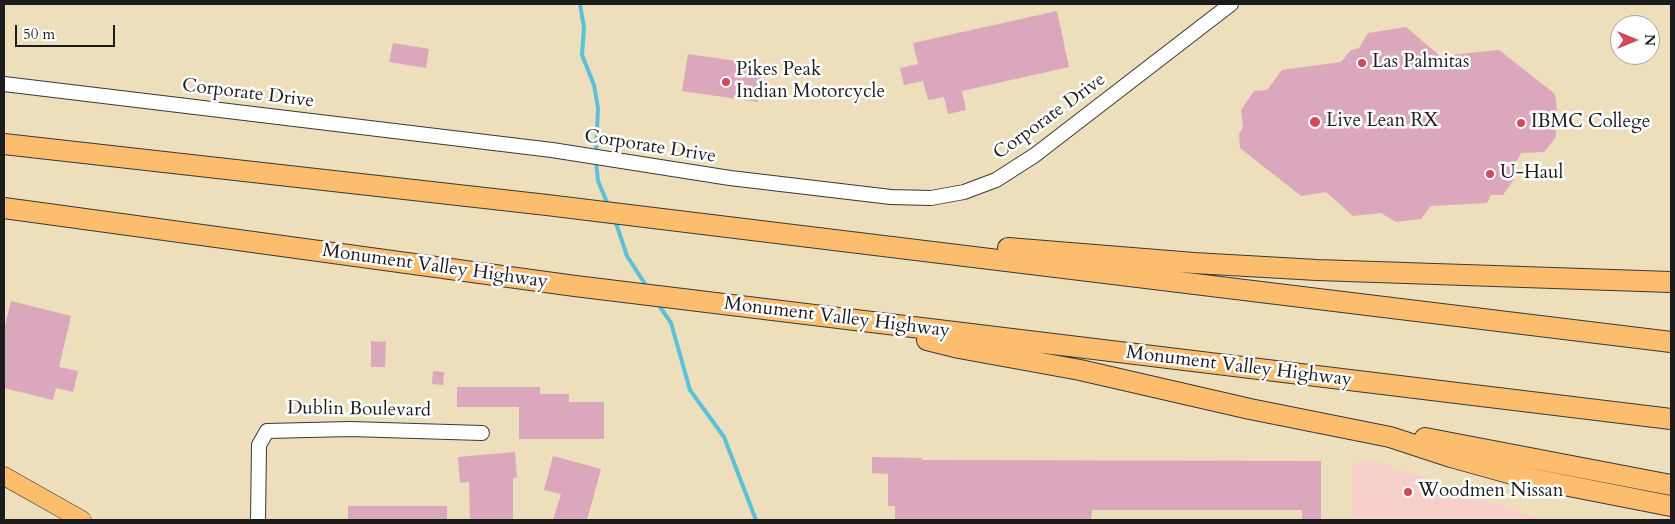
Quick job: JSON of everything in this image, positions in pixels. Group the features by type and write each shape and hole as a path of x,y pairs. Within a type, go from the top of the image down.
{"highway":[{"path":"4,144 547,204 1671,342"},
{"name":"Monument Valley Highway","path":"4,208 575,286 1671,419"},
{"path":"846,242 980,246 1194,263 1317,270 1671,282"},
{"path":"850,320 959,348 1080,370 1250,409 1390,436 1451,457 1523,477 1671,506"},
{"path":"1390,436 1412,436 1671,484"}],"main road":[{"path":"4,476 82,520"}],"street":[{"name":"Corporate Drive","path":"4,84 552,150 730,178 891,197 931,198 964,192 996,180 1035,155 1232,4"},
{"name":"Dublin Boulevard","path":"258,520 259,445 267,431 350,429 482,433"}],"shaded area":[{"name":"Woodmen Nissan","path":"1371,459 1540,520 1352,520 1352,465"}],"building":[{"path":"1057,11 1069,67 962,91 966,110 948,114 944,97 928,100 923,81 904,85 900,68 918,64 913,43"},
{"path":"1406,27 1440,56 1499,50 1555,94 1557,112 1554,115 1556,137 1544,152 1521,153 1513,169 1514,179 1503,195 1491,195 1487,203 1431,206 1421,219 1396,222 1381,213 1353,216 1326,192 1301,196 1240,148 1239,134 1243,127 1241,110 1254,91 1267,90 1282,70 1341,62 1351,50 1359,48 1368,33"},
{"path":"393,43 429,49 426,68 389,62"},
{"path":"688,54 764,65 758,102 682,91"},
{"path":"11,301 71,316 59,367 78,371 73,392 56,388 53,400 4,388 4,330"},
{"path":"371,341 386,342 385,367 371,367"},
{"path":"433,371 444,372 443,385 432,384"},
{"path":"457,387 540,387 540,394 569,394 569,402 604,402 604,439 519,439 519,407 457,407"},
{"path":"515,452 517,478 513,478 513,520 470,520 469,482 460,483 458,457"},
{"path":"553,456 601,469 587,520 553,520 561,494 544,490"},
{"path":"872,457 922,458 922,460 1321,461 1321,520 1302,520 1302,510 1092,510 1091,520 895,519 895,506 888,506 888,474 872,473"},
{"path":"348,506 447,506 447,520 348,520"}],"waterway":[{"path":"580,4 584,28 582,55 594,85 598,108 596,154"},
{"path":"596,161 598,181 609,207"},
{"path":"615,220 627,256 647,287"},
{"path":"658,304 671,323 690,390 724,437 756,520"}],"place":[{"name":"Las Palmitas","path":"1362,63"},
{"name":"Pikes Peak Indian Motorcycle","path":"726,82"},
{"name":"Live Lean RX","path":"1315,122"},
{"name":"IBMC College","path":"1521,123"},
{"name":"U-Haul","path":"1490,174"},
{"name":"Woodmen Nissan","path":"1408,492"}]}
